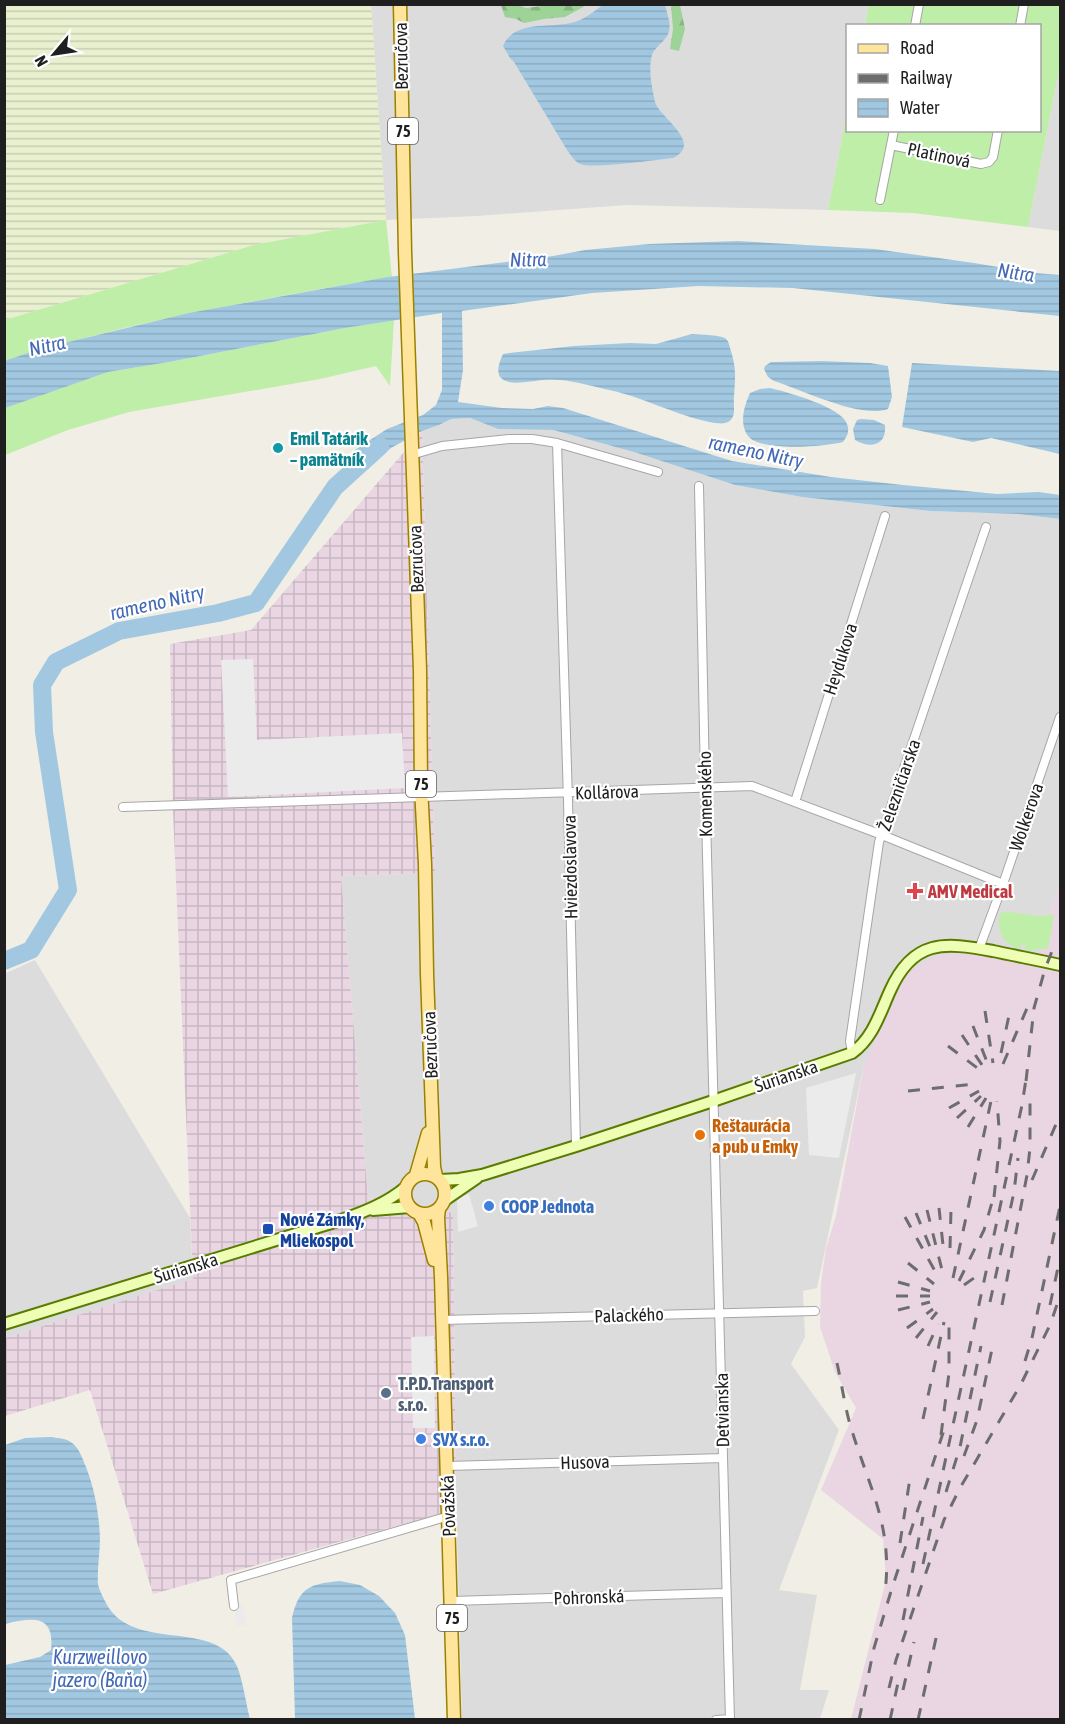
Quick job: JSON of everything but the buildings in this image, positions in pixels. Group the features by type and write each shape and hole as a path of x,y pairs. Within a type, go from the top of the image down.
{"main road":[{"name":"Bezručova","path":"400,4 408,347 411,410 416,449 422,797 434,1167 445,1189 442,1204"},
{"name":"Bezručova","path":"406,1187 416,1175 423,1157 433,1114"},
{"path":"416,1175 426,1173 438,1178"},
{"name":"75","path":"406,1187 405,1197 414,1210"},
{"path":"414,1210 430,1214 442,1204"},
{"name":"Považská","path":"442,1204 438,1217 442,1320 440,1428 447,1466 454,1719"},
{"name":"Považská","path":"414,1210 424,1222 428,1234 441,1292"}],"street":[{"path":"915,24 920,4"},
{"path":"1020,24 1024,4"},
{"path":"880,200 894,132"},
{"name":"Platinová","path":"891,145 981,164 989,162 993,157 998,132"},
{"path":"416,449 509,439 532,439 557,443 658,472"},
{"name":"Hviezdoslavova","path":"557,443 560,481 576,1146"},
{"name":"Komenského","path":"699,486 713,1101"},
{"name":"Heydukova","path":"795,802 885,516"},
{"name":"Železničiarska","path":"852,1053 850,1041 879,842 986,526"},
{"name":"Wolkerova","path":"1003,884 1060,717"},
{"name":"Kollárova","path":"123,807 752,786 1003,884"},
{"path":"979,949 1003,884"},
{"name":"Šurianska","path":"438,1178 459,1179 482,1175 713,1101 852,1053 870,1035 896,977 909,961 926,950 953,945 1060,965"},
{"name":"Detvianska","path":"713,1101 730,1719"},
{"name":"Šurianska","path":"442,1204 482,1175"},
{"name":"Šurianska","path":"4,1324 367,1211 406,1187"},
{"name":"Šurianska","path":"367,1211 414,1210"},
{"name":"Palackého","path":"442,1320 815,1311"},
{"name":"Husova","path":"447,1466 723,1458"},
{"path":"234,1606 231,1580 449,1516"},
{"name":"Pohronská","path":"452,1601 726,1593"},
{"path":"716,1719 730,1719"}],"shaded area":[{"path":"371,5 869,5 865,24 846,24 846,117 828,210 627,205 386,220"},
{"path":"1060,65 1060,231 1028,227"},
{"path":"470,418 498,429 553,430 634,452 735,485 802,497 930,511 1018,514 1060,519 1060,889 1055,895 1037,966 976,954 864,1065 817,1288 803,1291 805,1337 791,1364 839,1430 779,1590 817,1595 800,1690 829,1690 820,1719 462,1719 456,1501 453,1214 368,1198 341,876 435,873 422,431 451,419"},
{"path":"422,431 435,873 341,876 368,1198 453,1213 456,1501 443,1513 153,1594 90,1390 5,1416 5,1338 193,1279 173,811 170,644 251,630"},
{"path":"253,659 257,740 402,733 405,788 228,797 221,660"},
{"path":"1060,889 1060,1719 851,1719 886,1580 883,1539 821,1490 856,1408 835,1372 820,1327 821,1283 826,1248 836,1216 864,1065 906,976 917,966 943,953 976,954 1037,965 1055,895"},
{"path":"35,960 190,1218 193,1280 5,1338 4,974"},
{"path":"856,1073 839,1158 809,1155 806,1088"},
{"path":"469,1194 478,1226 458,1232 457,1198"},
{"path":"434,1336 435,1428 413,1428 411,1337"},
{"path":"243,1605 246,1625 236,1626 234,1606"}],"green space":[{"path":"5,5 371,5 386,220 254,245 5,320"},
{"path":"501,5 518,5 526,8 549,5 587,5 565,17 524,23 505,17"},
{"path":"671,5 680,5 685,29 679,51 670,49 673,29"},
{"path":"869,5 1060,5 1060,65 1028,227 913,213 828,210 846,117 846,132 1041,132 1041,24 865,24"},
{"path":"386,220 392,277 169,318 70,342 5,361 5,320 254,245"},
{"path":"394,320 390,386 376,366 320,379 129,412 68,430 5,455 5,408 19,402 108,372"},
{"path":"1000,913 1039,916 1054,915 1048,949 1029,951 1025,950 1026,945 1021,944 1020,949 1009,944 1002,936 999,926"}],"water":[{"path":"604,4 665,5 669,32 653,53 650,72 655,102 678,130 684,145 681,152 673,158 610,165 578,163 567,150 503,46 515,32 533,27 576,22"},
{"name":"Nitra","path":"738,241 875,249 1060,275 1060,316 793,288 699,286 592,293 462,311 463,370 458,402 502,408 533,409 548,406 563,408 732,461 831,477 997,494 1039,492 1060,495 1060,519 1018,514 930,511 802,497 735,485 634,452 553,430 498,429 470,418 451,419 422,431 391,448 368,469 355,450 387,429 423,415 436,405 442,390 442,313 345,328 108,372 5,408 4,361 43,348 189,313 388,277 585,250 649,244"},
{"path":"692,334 721,337 729,343 735,378 734,414 728,422 708,422 628,395 566,380 517,383 502,379 499,374 503,354 574,346 656,344"},
{"path":"822,361 888,366 892,397 888,409 862,410 831,402 774,381 768,377 764,369 771,362"},
{"path":"912,363 1060,371 1060,454 991,438 973,442 902,427"},
{"path":"770,388 813,401 835,412 843,418 848,427 848,434 843,442 809,446 781,446 768,445 750,438 743,422 744,410 750,393"},
{"path":"857,420 874,420 885,425 883,437 876,444 866,444 855,440 853,429"},
{"name":"Kurzweillovo jazero (Baňa)","path":"51,1437 67,1440 75,1446 82,1456 89,1476 96,1502 99,1529 98,1584 107,1605 120,1619 136,1628 194,1638 212,1643 227,1652 237,1666 250,1719 5,1719 5,1665 40,1657 51,1650 51,1638 49,1629 39,1621 24,1620 5,1624 5,1445 25,1438"},
{"path":"340,1581 360,1585 379,1596 395,1613 405,1635 415,1719 295,1719 292,1618 295,1608 302,1593 307,1589"}],"waterway":[{"name":"rameno Nitry","path":"4,961 31,950 68,890 44,732 42,685 56,662 119,631 218,613 256,603 335,487 380,446"}],"railway":[{"path":"1026,1081 1034,1008 1056,941"},
{"path":"1003,1064 1031,999"},
{"path":"1001,1053 1011,1006"},
{"path":"985,1011 993,1063"},
{"path":"973,1026 987,1062"},
{"path":"962,1035 982,1065"},
{"path":"948,1046 980,1070"},
{"path":"923,1564 1027,1073"},
{"path":"908,1091 976,1084"},
{"path":"949,1108 979,1091"},
{"path":"1002,1305 1027,1175 1030,1148 1030,1093"},
{"path":"957,1118 981,1096"},
{"path":"968,1127 986,1098"},
{"path":"953,1278 991,1101"},
{"path":"994,1197 1000,1141 997,1101"},
{"path":"1032,1180 1060,1115"},
{"path":"990,1302 1014,1192 1018,1158"},
{"path":"959,1281 984,1230 995,1192"},
{"path":"1025,1361 1060,1206"},
{"path":"939,1208 943,1245"},
{"path":"950,1248 951,1209"},
{"path":"927,1210 944,1278"},
{"path":"916,1213 930,1247"},
{"path":"905,1217 940,1280"},
{"path":"1050,1305 1060,1258"},
{"path":"908,1263 934,1284"},
{"path":"964,1285 974,1278"},
{"path":"898,1282 930,1291"},
{"path":"896,1296 930,1296"},
{"path":"889,1688 896,1660 944,1520 960,1488 1021,1384 1050,1325 1060,1296"},
{"path":"898,1310 930,1302"},
{"path":"907,1328 933,1309"},
{"path":"916,1338 937,1312"},
{"path":"941,1435 949,1373 949,1316"},
{"path":"923,1419 944,1322"},
{"path":"928,1346 938,1324"},
{"path":"946,1492 960,1447 981,1346"},
{"path":"964,1456 977,1420 992,1349"},
{"path":"837,1363 845,1406 883,1528 887,1569 885,1592"},
{"path":"859,1720 874,1648 945,1427"},
{"path":"900,1543 910,1478"},
{"path":"903,1620 923,1517"},
{"path":"918,1720 938,1629"},
{"path":"903,1690 914,1642"},
{"path":"890,1720 899,1678"}],"place":[{"name":"Emil Tatárik – pamätník","path":"278,448"},
{"name":"AMV Medical","path":"915,891"},
{"name":"Reštaurácia a pub u Emky","path":"700,1135"},
{"name":"COOP Jednota","path":"489,1206"},
{"name":"Nové Zámky, Mliekospol","path":"268,1229"},
{"name":"T.P.D.Transport s.r.o.","path":"386,1393"},
{"name":"SVX s.r.o.","path":"421,1439"}]}
